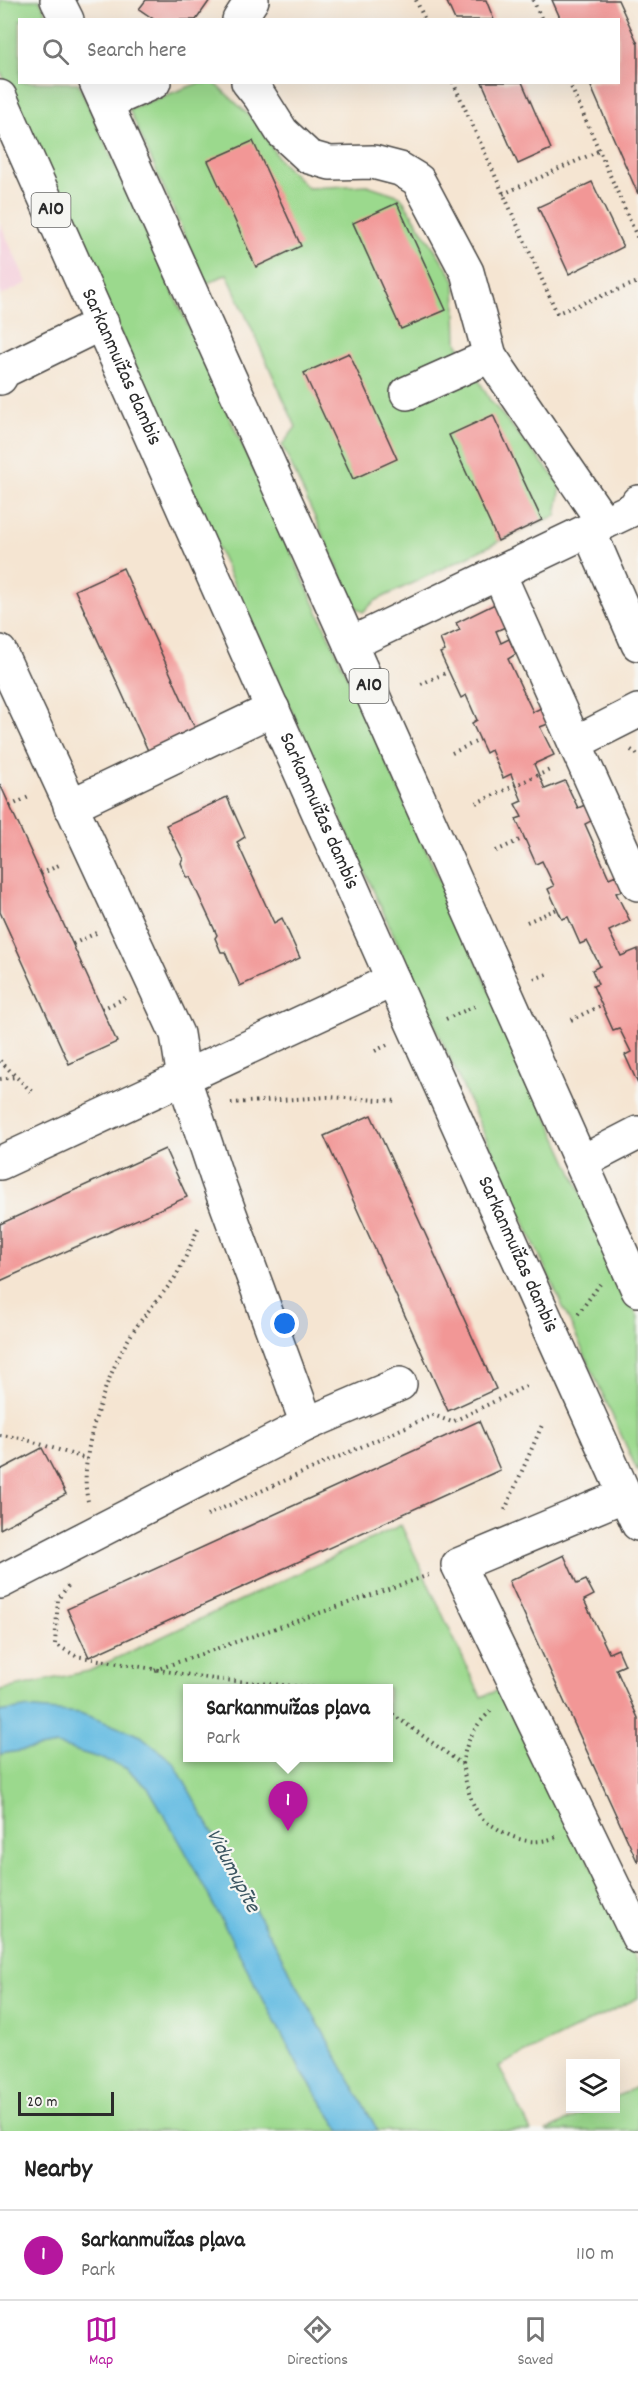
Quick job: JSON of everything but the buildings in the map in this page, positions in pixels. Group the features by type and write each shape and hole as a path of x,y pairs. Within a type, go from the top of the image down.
{"street":[{"path":"57,0 65,18"},
{"path":"240,18 252,0"},
{"path":"101,93 144,84"},
{"path":"250,84 282,132 309,157 330,163 374,162 400,169 418,180 467,272 490,356 597,527 638,644"},
{"name":"A10","path":"101,93 638,1290"},
{"name":"Sarkanmuižas dambis","path":"0,97 393,980 632,1509"},
{"path":"1,374 102,323"},
{"path":"407,393 490,356"},
{"path":"350,645 597,527 635,508 638,502"},
{"path":"499,574 638,884"},
{"path":"0,652 177,1034 184,1079 218,1181 307,1424"},
{"path":"70,806 273,708"},
{"path":"578,749 638,711"},
{"path":"0,1163 393,980"},
{"path":"582,1162 638,1133"},
{"path":"0,1582 307,1424 400,1384"},
{"path":"632,1509 472,1559 519,1691 638,1937"}],"path":[{"path":"416,0 424,18"},
{"path":"533,0 541,18"},
{"path":"454,84 557,313 638,282"},
{"path":"570,84 638,239"},
{"path":"503,194 599,151"},
{"path":"421,684 448,672"},
{"path":"452,753 480,740"},
{"path":"476,803 578,749"},
{"path":"10,806 40,792"},
{"path":"496,851 524,838"},
{"path":"41,874 70,859"},
{"path":"527,922 557,909"},
{"path":"73,944 102,930"},
{"path":"529,982 550,973"},
{"path":"102,1009 131,995"},
{"path":"438,1022 478,1005"},
{"path":"571,1020 602,1005"},
{"path":"0,1061 33,1093"},
{"path":"0,1079 16,1077"},
{"path":"231,1103 327,1097 398,1101"},
{"path":"96,1531 87,1495 87,1459 113,1365 132,1333 176,1275 199,1225"},
{"path":"572,1322 605,1278"},
{"path":"207,1515 433,1415 452,1422 526,1386"},
{"path":"154,1670 472,1559 543,1423"},
{"path":"0,1435 21,1438 87,1459"},
{"path":"71,1581 58,1599 55,1644 76,1656 213,1679 264,1684"},
{"path":"519,1691 497,1705 481,1720 466,1742 462,1764 467,1790 481,1818 505,1834 528,1842 546,1841 584,1826"},
{"path":"393,1715 462,1764"}],"shaded area":[{"path":"0,223 27,283 0,296"}],"green space":[{"path":"0,0 40,0 49,18 18,18 18,84 78,84 638,1317 638,1472 0,70"},
{"path":"196,84 216,84 258,124 280,161 308,188 367,185 400,196 455,280 457,342 490,400 561,485 556,516 375,601 363,612 355,606 282,445 296,427 227,274 206,284 129,109"},
{"path":"401,1525 481,1697 507,1687 638,1965 638,1998 499,2066 531,2131 0,2131 0,1690 89,1671"},
{"path":"638,2086 638,2131 546,2131 584,2113 620,2113 620,2095"}],"water":[{"name":"Vidumupīte","path":"24,1708 80,1713 141,1736 174,1763 378,2131 341,2131 301,2071 184,1849 149,1789 127,1769 57,1745 0,1754 0,1712"}],"place":[{"name":"Sarkanmuižas pļava","path":"288,1831"}]}
